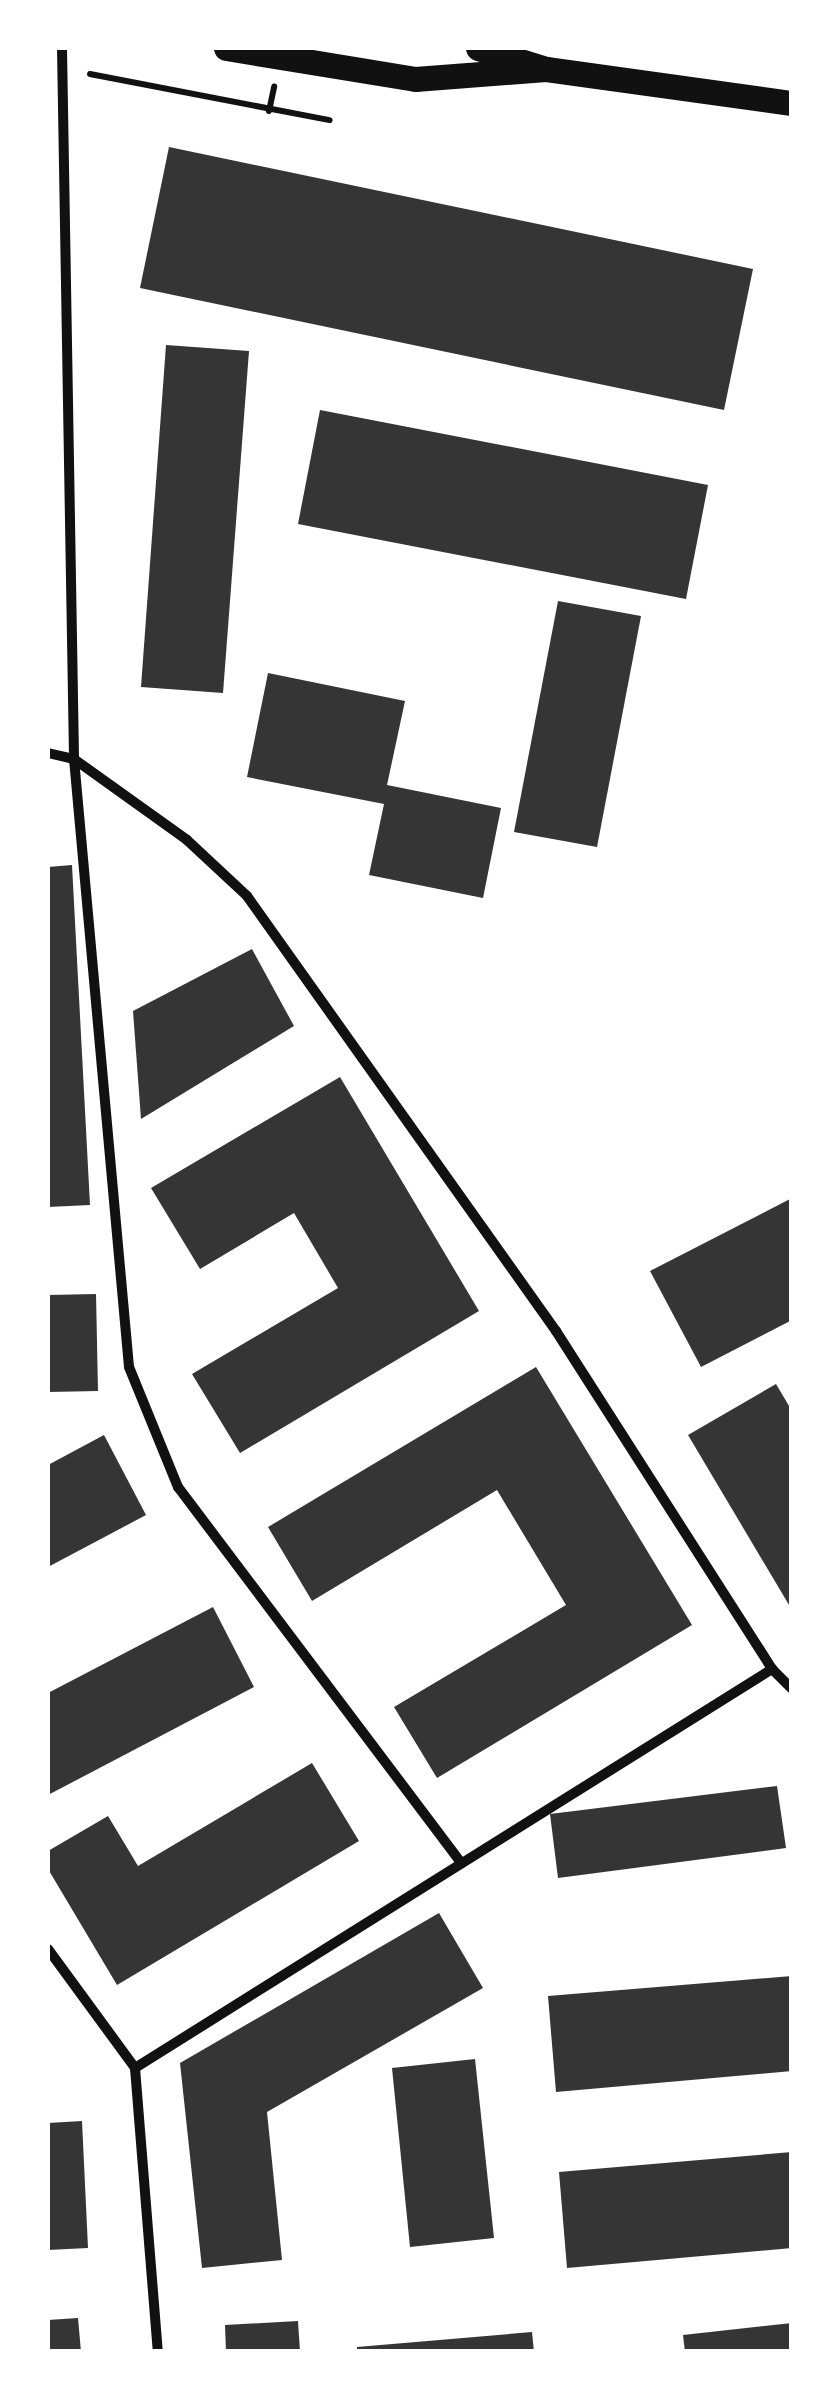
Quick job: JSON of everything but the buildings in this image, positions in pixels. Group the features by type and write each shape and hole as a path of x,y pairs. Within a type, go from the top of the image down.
{"main road":[{"path":"226,48 415,79 546,69"},
{"path":"478,48 546,69 792,103"}],"street":[{"path":"62,48 74,759 129,1366 178,1488 461,1863"},
{"path":"48,753 74,759 188,840 247,896 556,1331 772,1669 792,1690"},
{"path":"135,2068 772,1669"},
{"path":"48,1949 135,2068 158,2352"}],"path":[{"path":"98,76 330,120"}]}
